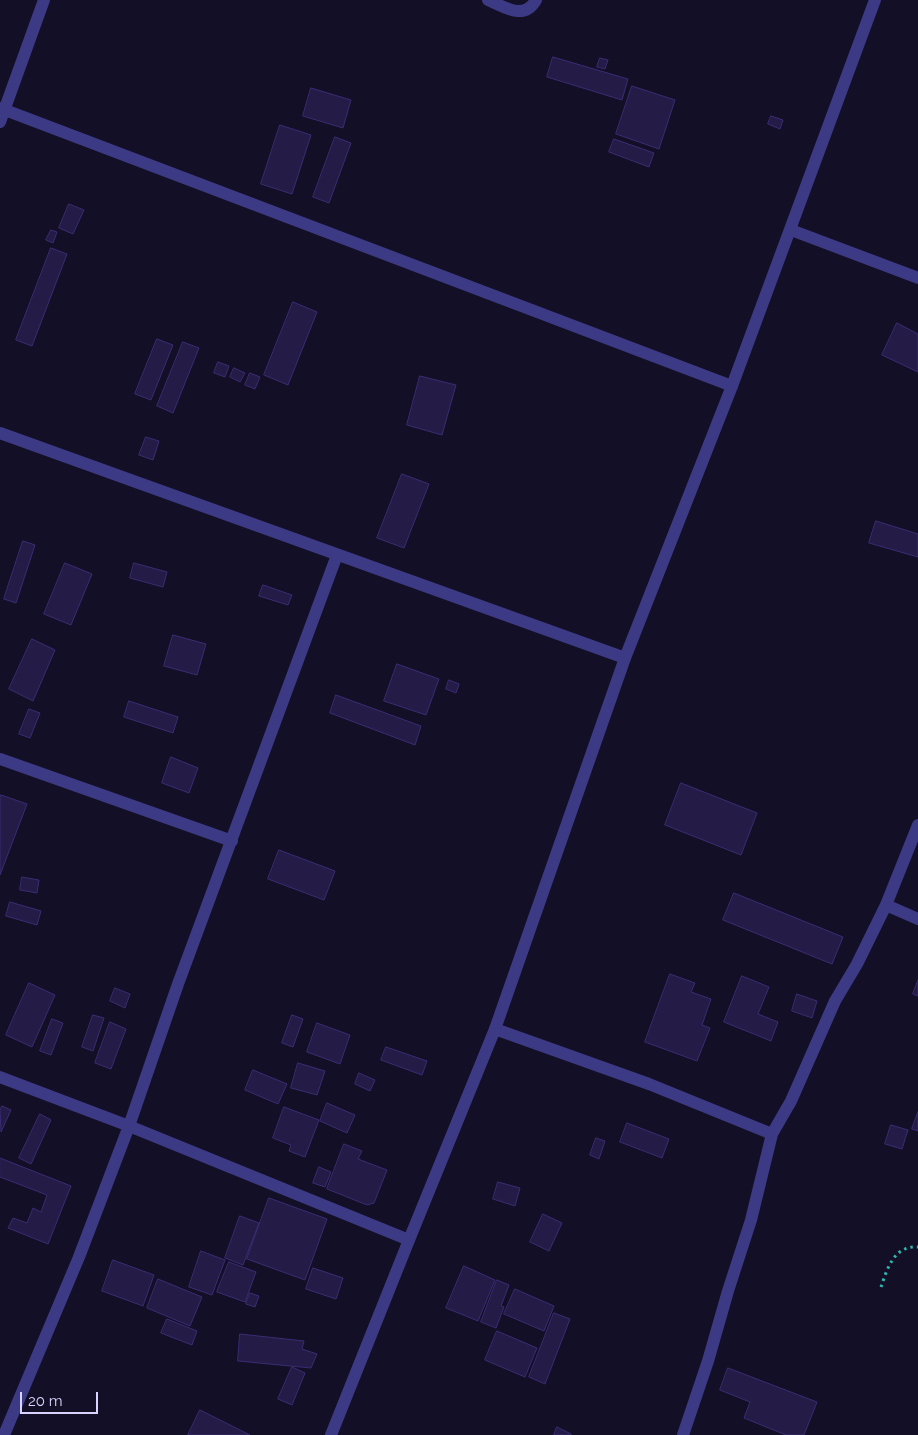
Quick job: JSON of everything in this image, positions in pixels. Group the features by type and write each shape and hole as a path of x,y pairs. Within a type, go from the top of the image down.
{"street":[{"path":"44,0 2,113 732,386"},
{"path":"488,0 520,12 527,10 536,0"},
{"path":"331,1435 495,1029 625,658 732,386 875,0"},
{"path":"791,230 918,278"},
{"path":"0,433 625,658"},
{"path":"4,1435 79,1257 129,1126 178,984 337,555"},
{"path":"0,759 232,841"},
{"path":"683,1435 708,1361 759,1192 772,1134 791,1101 836,1001 857,964 886,905 918,825"},
{"path":"886,905 918,920"},
{"path":"495,1029 649,1084 772,1134"},
{"path":"0,1077 129,1126 409,1240"}],"path":[{"path":"881,1287 887,1269 897,1253 904,1248 918,1248"}],"building":[{"path":"553,57 628,79 622,100 547,77"},
{"path":"600,58 608,60 605,69 597,67"},
{"path":"632,86 675,100 659,149 616,134"},
{"path":"311,88 351,100 343,128 303,116"},
{"path":"771,116 783,120 780,129 768,124"},
{"path":"280,125 311,135 292,194 261,184"},
{"path":"335,137 351,143 329,203 313,197"},
{"path":"614,139 654,153 649,167 609,152"},
{"path":"69,204 84,210 73,234 59,228"},
{"path":"51,230 57,232 53,243 46,240"},
{"path":"51,248 67,254 32,346 16,340"},
{"path":"293,302 317,312 288,385 264,375"},
{"path":"897,323 918,334 918,372 882,355"},
{"path":"157,339 173,345 151,400 135,394"},
{"path":"183,342 199,348 173,413 157,406"},
{"path":"218,362 229,366 225,377 214,373"},
{"path":"234,368 245,373 240,382 230,377"},
{"path":"250,373 260,377 255,389 245,385"},
{"path":"420,376 456,385 442,435 407,425"},
{"path":"146,437 159,441 153,460 139,455"},
{"path":"402,474 429,484 404,548 377,538"},
{"path":"876,521 918,534 918,557 869,543"},
{"path":"23,541 35,545 16,603 4,599"},
{"path":"65,563 92,574 71,625 44,614"},
{"path":"134,563 167,572 163,587 130,578"},
{"path":"263,585 292,595 288,605 259,596"},
{"path":"173,635 206,644 197,675 164,666"},
{"path":"32,639 55,650 33,701 9,689"},
{"path":"397,664 439,679 426,715 384,701"},
{"path":"449,680 459,684 456,693 446,689"},
{"path":"336,695 421,726 415,745 330,713"},
{"path":"129,701 178,717 173,733 124,717"},
{"path":"29,709 40,713 30,738 19,734"},
{"path":"171,757 198,768 189,793 162,783"},
{"path":"681,783 757,813 741,855 665,825"},
{"path":"1,795 27,804 0,875 0,798"},
{"path":"279,850 335,871 324,900 268,879"},
{"path":"22,877 39,880 37,893 20,890"},
{"path":"734,893 843,937 832,964 723,920"},
{"path":"10,902 41,911 37,925 6,916"},
{"path":"670,974 695,983 691,992 711,999 702,1025 710,1028 697,1061 645,1042"},
{"path":"742,976 769,987 758,1014 778,1022 771,1041 724,1022"},
{"path":"918,980 918,996 913,994"},
{"path":"29,983 55,995 32,1047 6,1035"},
{"path":"115,988 130,994 125,1008 110,1001"},
{"path":"797,994 817,1001 812,1018 792,1011"},
{"path":"93,1015 104,1018 93,1051 82,1047"},
{"path":"292,1015 303,1019 293,1047 282,1043"},
{"path":"52,1019 63,1023 51,1055 40,1051"},
{"path":"110,1022 126,1029 111,1069 95,1063"},
{"path":"317,1023 350,1035 340,1064 307,1052"},
{"path":"386,1047 427,1061 422,1075 381,1060"},
{"path":"298,1063 325,1071 317,1095 291,1088"},
{"path":"253,1070 287,1084 278,1104 245,1090"},
{"path":"359,1073 375,1080 370,1091 355,1084"},
{"path":"327,1103 355,1115 347,1133 320,1121"},
{"path":"2,1106 11,1110 1,1132 0,1111"},
{"path":"284,1107 319,1120 305,1157 289,1151 291,1145 273,1138"},
{"path":"918,1112 918,1131 912,1129"},
{"path":"40,1114 51,1120 31,1164 19,1158"},
{"path":"627,1123 669,1139 662,1158 620,1142"},
{"path":"891,1125 908,1130 902,1149 885,1144"},
{"path":"596,1138 605,1141 599,1159 590,1155"},
{"path":"344,1144 362,1151 358,1159 387,1170 374,1203 367,1205 327,1189"},
{"path":"0,1158 71,1186 48,1244 8,1228 13,1218 27,1223 33,1208 41,1212 47,1195 0,1177"},
{"path":"319,1167 331,1172 325,1187 313,1183"},
{"path":"498,1182 520,1188 515,1206 493,1199"},
{"path":"269,1198 327,1219 305,1280 247,1259"},
{"path":"543,1214 562,1223 549,1251 530,1242"},
{"path":"240,1216 259,1223 243,1265 225,1258"},
{"path":"201,1251 225,1260 212,1295 189,1287"},
{"path":"113,1260 154,1275 143,1306 102,1291"},
{"path":"229,1262 256,1272 245,1302 217,1292"},
{"path":"464,1266 495,1280 478,1321 446,1308"},
{"path":"313,1268 343,1278 336,1299 306,1289"},
{"path":"158,1279 202,1297 190,1326 147,1308"},
{"path":"497,1280 509,1285 501,1306 504,1307 496,1328 481,1322"},
{"path":"515,1289 554,1306 544,1331 504,1314"},
{"path":"250,1293 259,1296 255,1307 246,1304"},
{"path":"554,1313 570,1319 545,1384 529,1377"},
{"path":"167,1319 197,1331 192,1345 161,1333"},
{"path":"497,1331 537,1348 525,1377 485,1360"},
{"path":"240,1334 304,1341 302,1349 317,1354 311,1368 238,1361"},
{"path":"292,1367 305,1373 292,1405 278,1399"},
{"path":"728,1368 817,1402 804,1435 786,1435 744,1418 750,1402 720,1390"},
{"path":"200,1410 250,1435 188,1435"},
{"path":"557,1427 571,1434 571,1435 554,1435"}]}
